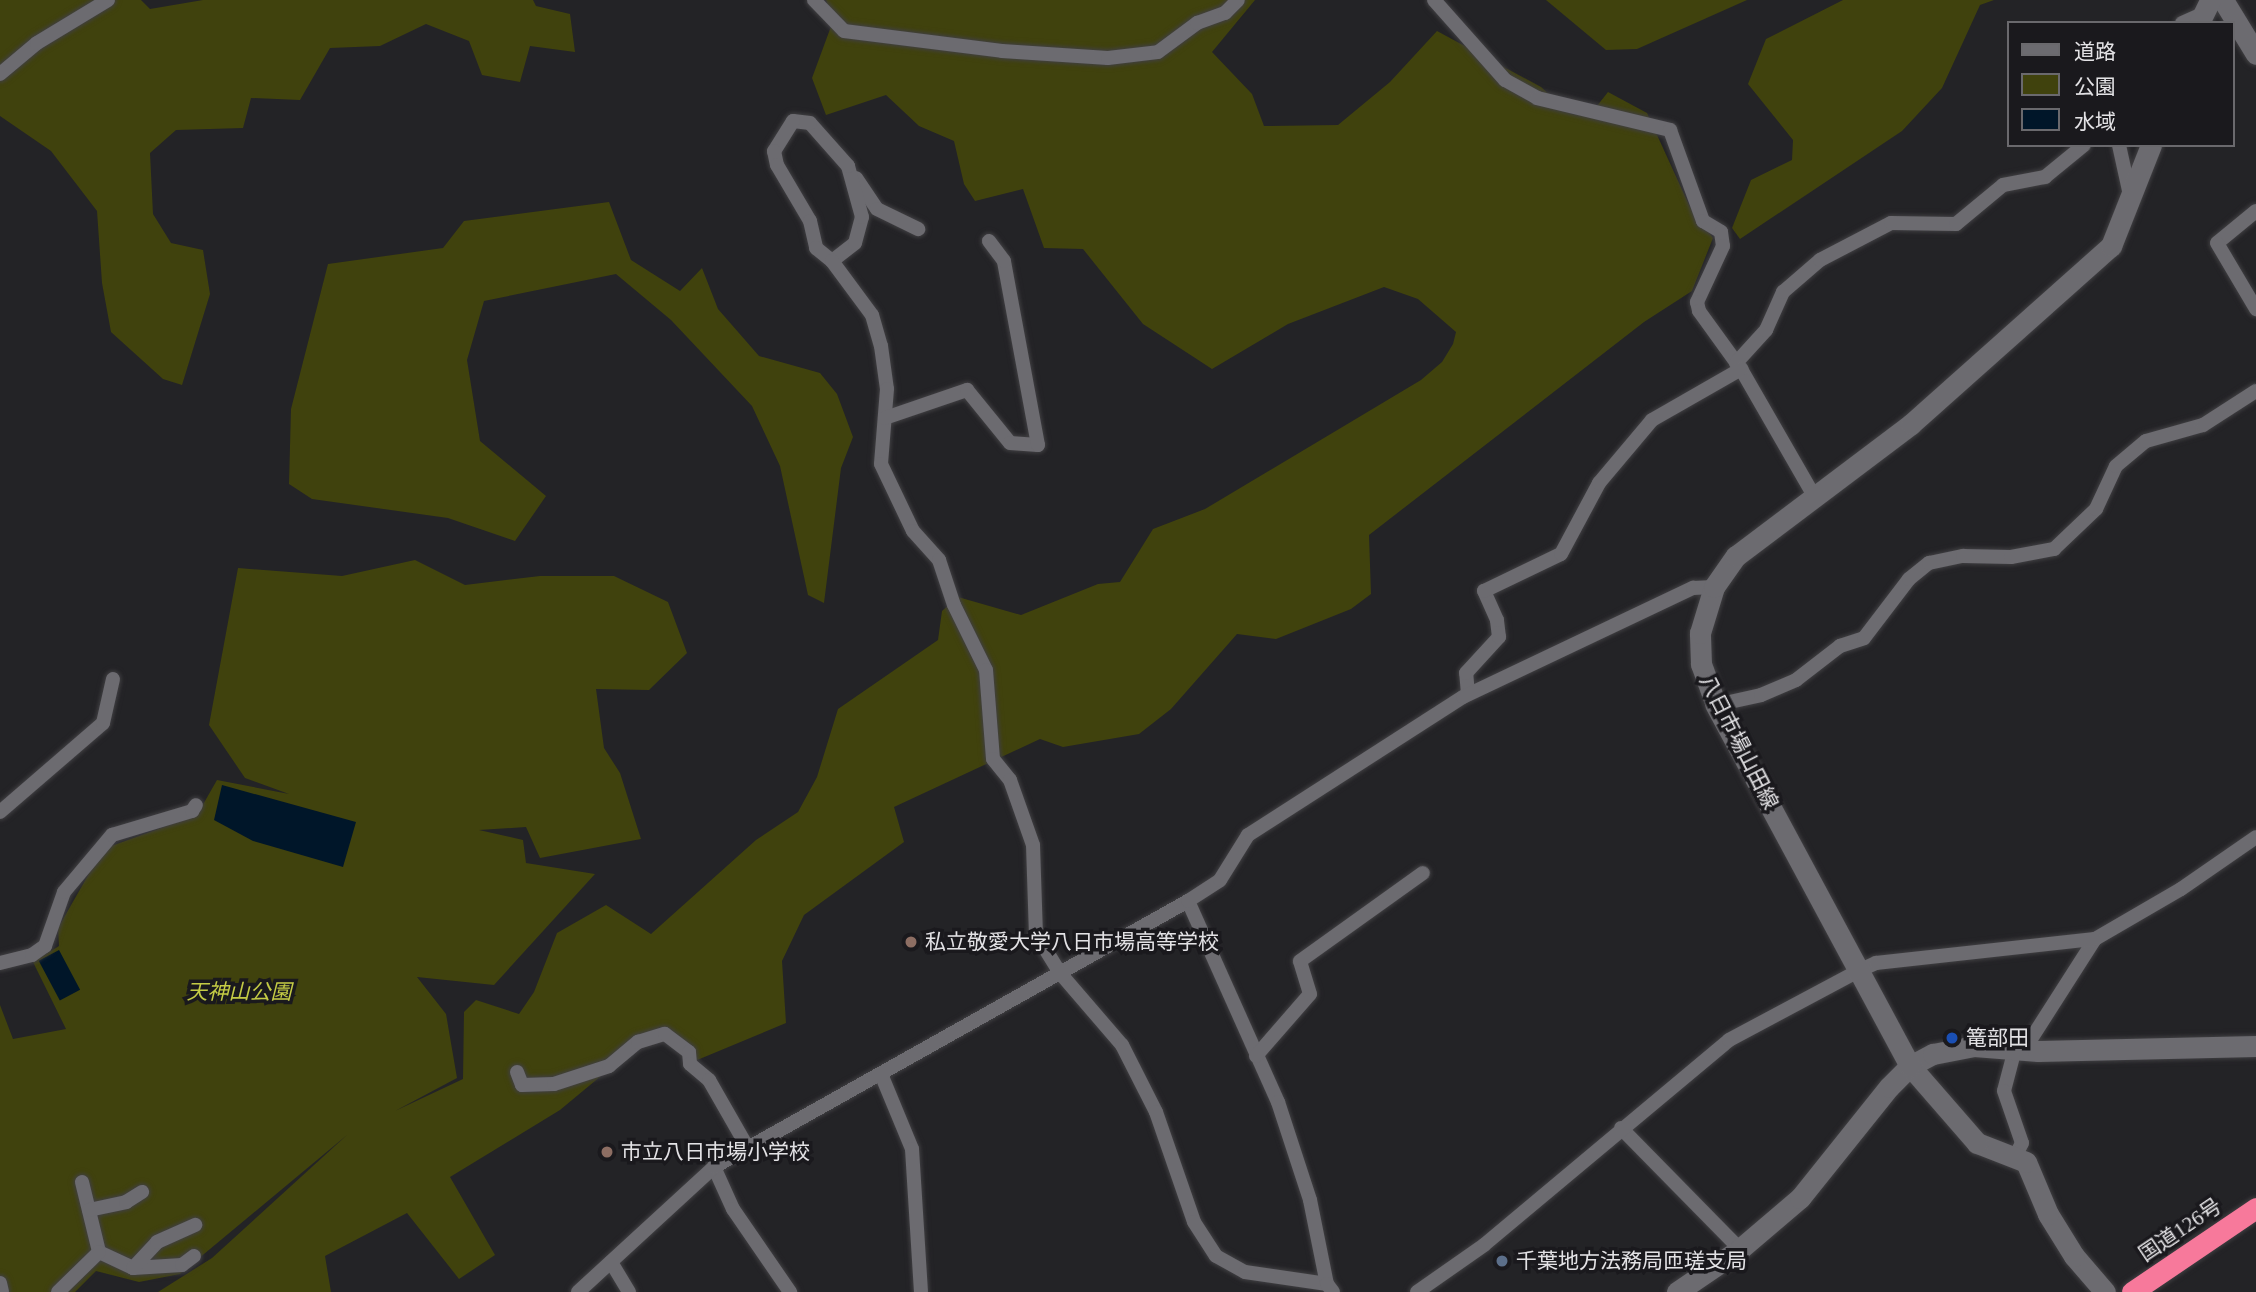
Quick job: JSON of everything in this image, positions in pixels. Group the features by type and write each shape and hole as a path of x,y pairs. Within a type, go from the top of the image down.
{"highway":[{"name":"国道126号","path":"2132,1292 2256,1208"}],"main road":[{"path":"2223,0 2256,54"},
{"name":"八日市場山田線","path":"2015,1157 1989,1150 1963,1132 1910,1066 1716,705 1700,650 1703,617 1714,587 1736,556 1812,494 1911,424 2110,246 2150,147"},
{"path":"1677,1292 1740,1249 1800,1198 1910,1066 1956,1047 2020,1049 2256,1046"},
{"path":"2015,1157 2034,1172 2048,1214 2074,1256 2105,1292"}],"street":[{"path":"0,74 37,43 108,0"},
{"path":"814,0 844,31 1002,51 1108,58 1158,52 1197,23 1225,13 1238,0"},
{"path":"1434,0 1481,55 1516,86 1537,98 1670,131 1703,221 1721,232 1723,246 1697,302 1699,311 1739,366 1812,494"},
{"path":"2186,21 2204,12"},
{"path":"918,229 877,209 848,166 810,123 793,121 774,151 777,165 810,221 816,248 832,261 872,315 887,389 881,464 893,497 913,531 939,560 954,605 986,670 993,759 1010,780 1025,816 1033,845 1036,934 1060,973 1122,1045 1156,1112 1194,1222 1216,1256 1245,1272 1330,1288 1310,1200 1278,1102 1188,901"},
{"path":"1468,694 1466,673 1499,637 1497,620 1484,591 1561,555 1599,483 1652,420 1739,366 1766,330 1783,292 1820,260 1891,223 1956,224 2003,186 2045,177 2082,147"},
{"path":"2119,147 2131,198"},
{"path":"832,261 855,243 862,217 848,166"},
{"path":"2256,211 2217,243 2256,309"},
{"path":"885,418 967,390 1010,443 1038,445 1004,261 989,241"},
{"path":"1716,705 1761,695 1796,680 1840,646 1864,638 1909,579 1928,563 1963,556 2011,557 2054,548 2096,509 2116,466 2146,442 2203,425 2256,391"},
{"path":"578,1292 714,1167 1188,901 1220,880 1248,835 1468,694 1693,589 1714,587"},
{"path":"0,812 103,723 113,679"},
{"path":"0,963 32,955 45,946 65,892 94,851 112,835 192,811 196,805"},
{"path":"1417,1292 1484,1245 1729,1040 1876,963 2095,939 2162,901 2256,837"},
{"path":"1256,1056 1310,994 1300,961 1423,873"},
{"path":"2015,1157 2022,1143 2004,1091 2020,1049 2095,939"},
{"path":"517,1072 522,1085 554,1084 609,1066 638,1042 665,1034 689,1052 690,1064 709,1080 748,1148"},
{"path":"881,1074 912,1149 921,1292"},
{"path":"1621,1128 1740,1249"},
{"path":"714,1167 733,1209 790,1292"},
{"path":"82,1182 99,1252"},
{"path":"89,1210 126,1202 142,1192"},
{"path":"133,1268 158,1242 195,1225"},
{"path":"99,1252 133,1268 182,1265 194,1256"},
{"path":"58,1292 99,1252"},
{"path":"611,1262 629,1292"},
{"path":"0,1283 2,1292"}],"green space":[{"path":"0,0 141,0 150,9 203,0 533,0 536,6 570,14 575,52 530,46 520,82 482,75 469,41 426,24 380,46 330,48 300,100 251,98 243,128 176,130 150,153 153,214 171,243 203,250 210,294 182,385 163,379 111,332 102,283 97,211 51,151 0,116"},
{"name":"天神山公園","path":"826,0 1255,0 1212,52 1252,94 1264,126 1338,125 1390,82 1437,31 1541,87 1571,114 1589,116 1608,92 1647,113 1690,207 1713,238 1692,291 1644,322 1369,535 1371,594 1351,609 1276,639 1237,634 1171,709 1139,734 1063,747 1040,739 894,807 904,842 804,915 782,961 786,1023 690,1063 660,1027 560,1110 450,1177 495,1255 459,1279 407,1213 325,1256 331,1292 158,1292 212,1258 347,1135 180,1274 139,1282 96,1271 75,1292 0,1292 0,1005 13,1039 66,1029 33,962 59,946 58,928 103,849 197,815 217,780 289,794 245,778 209,725 238,568 342,576 415,560 465,585 540,576 614,576 668,602 687,653 649,690 596,689 604,748 620,773 641,839 540,858 526,827 479,830 523,840 526,863 595,874 494,985 417,977 446,1014 457,1078 395,1111 463,1079 464,1012 476,1000 519,1014 534,992 557,933 606,905 651,934 756,840 798,812 817,777 838,709 938,640 942,611 958,597 1021,615 1098,584 1120,582 1153,529 1205,509 1421,380 1442,362 1453,344 1456,332 1418,299 1384,287 1288,324 1212,369 1143,324 1083,249 1044,248 1023,189 975,201 964,184 954,141 919,126 886,95 826,115 812,78 833,21"},
{"path":"1546,0 1747,0 1637,49 1606,50"},
{"path":"1843,0 1994,0 1980,5 1942,88 1902,131 1740,239 1732,228 1751,180 1792,160 1793,140 1748,84 1766,39"},
{"path":"609,202 631,260 680,291 702,268 718,309 759,356 820,373 837,394 853,437 841,468 824,603 808,595 780,466 752,406 671,320 616,274 484,301 467,360 480,441 546,496 515,541 448,518 312,499 289,484 291,409 328,264 443,248 464,221"}],"water":[{"path":"222,785 356,822 343,867 253,841 214,820"},
{"path":"59,950 80,990 60,1001 39,961"}],"place":[{"name":"私立敬愛大学八日市場高等学校","path":"911,942"},
{"name":"篭部田","path":"1952,1038"},
{"name":"市立八日市場小学校","path":"607,1152"},
{"name":"千葉地方法務局匝瑳支局","path":"1502,1261"}]}
